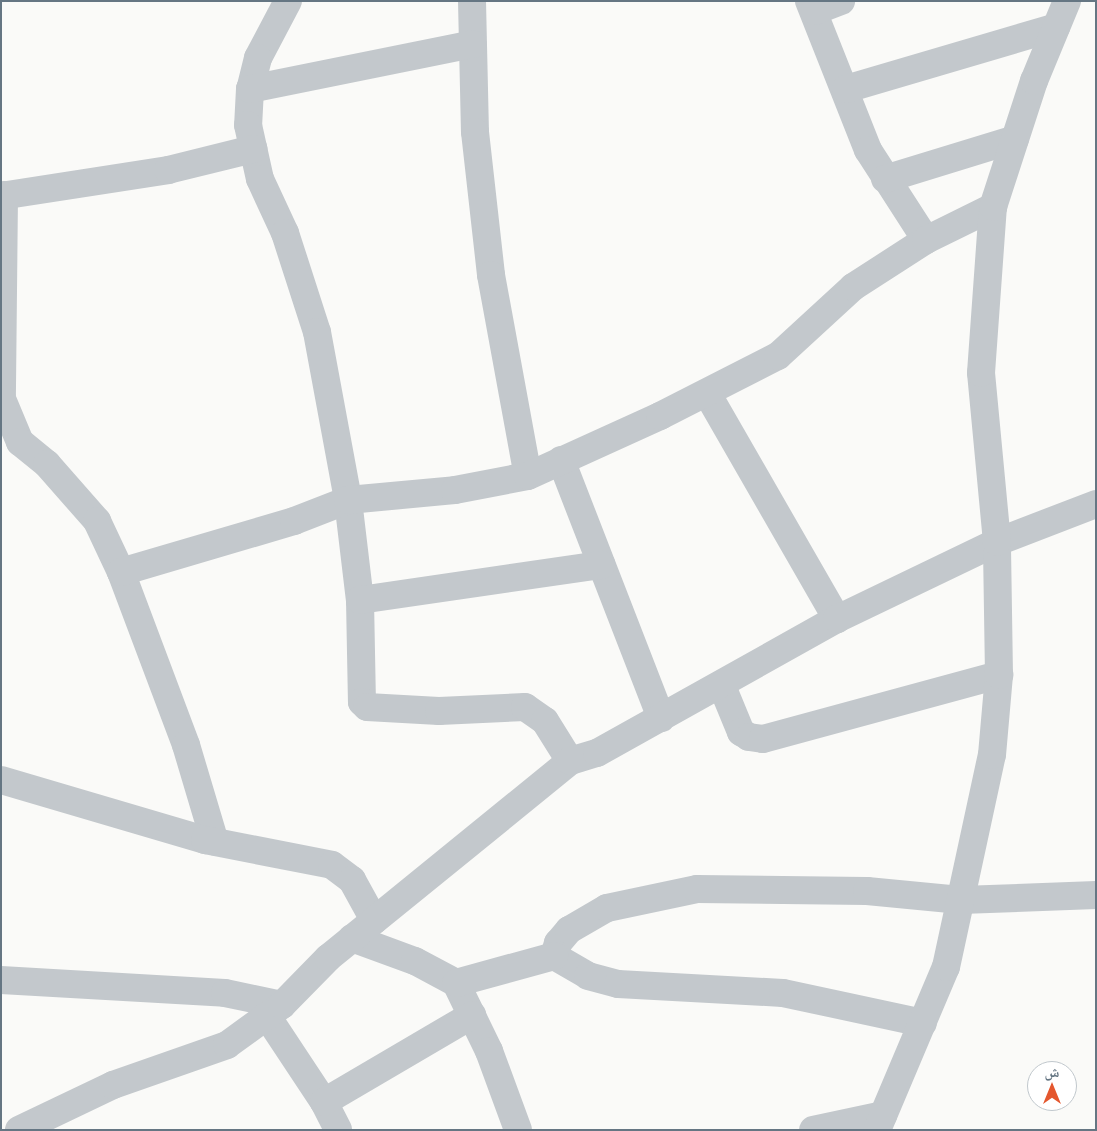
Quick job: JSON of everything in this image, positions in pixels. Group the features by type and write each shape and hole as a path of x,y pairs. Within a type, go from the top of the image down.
{"street":[{"path":"288,1 258,58 250,89 248,125 260,179 284,233 317,332 348,500 360,600 364,704 439,711 525,707 545,722 570,761"},
{"path":"472,1 475,132 492,275 528,476"},
{"path":"841,1 812,6 846,89 868,150 926,240"},
{"path":"813,1130 880,1122 946,967 992,755 999,675 997,542 981,373 993,208 1015,139 1066,1"},
{"path":"846,89 1056,27"},
{"path":"250,89 473,44"},
{"path":"885,178 1015,139"},
{"path":"215,842 186,745 121,572 97,521 47,464 8,433 2,399 3,195 168,170 253,149"},
{"path":"121,572 294,521 348,500 455,490 528,476 707,393 778,356 836,300 926,240 993,208"},
{"path":"707,393 837,619"},
{"path":"561,460 662,718"},
{"path":"19,1130 113,1085 227,1045 275,1010 328,958 570,761 598,753 722,686 837,619 997,542 1096,504"},
{"path":"360,600 601,565"},
{"path":"722,686 741,732 749,738 764,739 999,675"},
{"path":"1,780 215,842 332,865 352,880 374,920"},
{"path":"554,956 558,943 569,930 607,908 697,889 867,891 961,900 1096,895"},
{"path":"352,938 415,961 456,983 489,1051 518,1130"},
{"path":"456,983 554,956 588,976 618,984 782,994 923,1023"},
{"path":"1,980 224,993 275,1010 338,1130"},
{"path":"324,1102 472,1015"}]}
